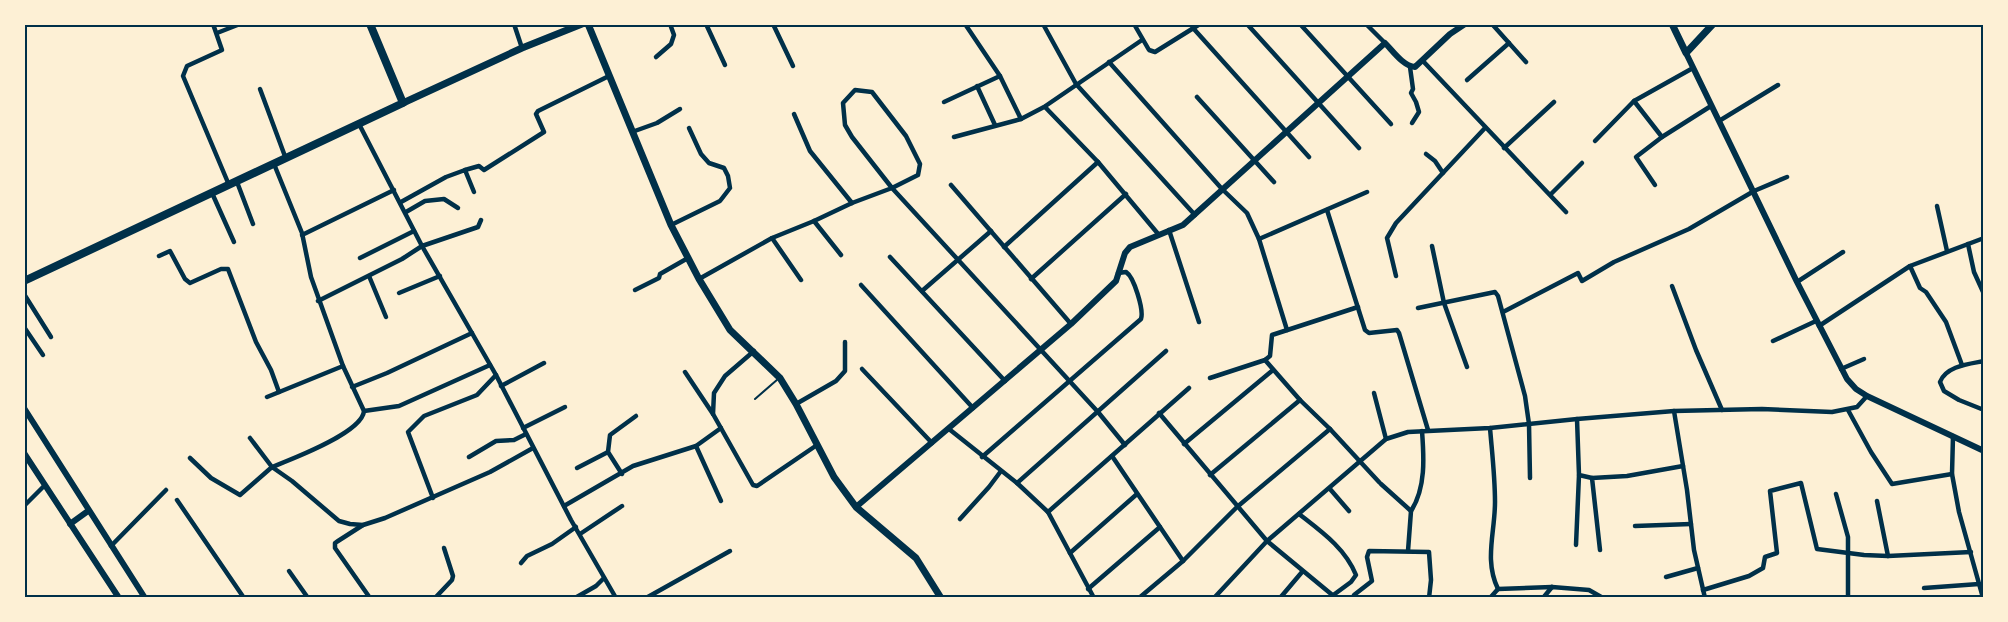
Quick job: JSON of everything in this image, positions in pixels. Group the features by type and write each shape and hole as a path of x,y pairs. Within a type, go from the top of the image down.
{"main road":[{"path":"370,24 403,103"},
{"path":"24,281 522,48 582,24"},
{"path":"588,24 671,225 699,279 730,330 780,378 834,477 858,509 916,558 941,598"},
{"path":"1672,24 1686,53 1713,24"}],"street":[{"path":"213,24 222,50 187,66 183,76 253,224"},
{"path":"217,33 240,24"},
{"path":"514,24 522,48"},
{"path":"656,57 670,44 674,35 670,24"},
{"path":"706,24 725,65"},
{"path":"773,24 794,66"},
{"path":"966,24 1000,76 1021,119"},
{"path":"1043,24 1076,84 1195,214"},
{"path":"1134,24 1149,50 1155,52 1200,24"},
{"path":"1247,24 1359,148"},
{"path":"1300,24 1391,124"},
{"path":"1366,24 1410,67 1413,89 1410,93 1419,112 1412,123"},
{"path":"1410,67 1415,67 1450,34 1465,24"},
{"path":"1492,24 1526,62"},
{"path":"1194,28 1309,157"},
{"path":"954,137 1021,119 1045,107 1142,40"},
{"path":"858,509 1071,324 1116,281 1125,253 1130,247 1183,225 1222,189 1256,163 1286,131 1385,43"},
{"path":"1467,80 1509,43"},
{"path":"1686,53 1840,369 1856,389 1868,396 1984,451"},
{"path":"1422,60 1566,212"},
{"path":"1109,62 1222,189 1247,213 1259,239 1287,330"},
{"path":"1595,141 1634,101 1693,68"},
{"path":"401,202 446,177 479,166 484,170 544,132 536,114 538,111 609,76"},
{"path":"944,102 1000,76"},
{"path":"1719,121 1778,84"},
{"path":"977,86 995,125"},
{"path":"260,89 286,159"},
{"path":"699,279 772,238 892,188 918,175 920,164 906,136 872,92 855,90 843,103 845,125 852,137 892,188 1098,412 1125,445"},
{"path":"1197,97 1274,182"},
{"path":"1634,101 1662,137"},
{"path":"1504,148 1554,102"},
{"path":"1655,185 1636,157 1662,137 1711,106"},
{"path":"1045,107 1098,162 1159,235"},
{"path":"632,132 657,123 680,109"},
{"path":"794,114 810,151 852,203"},
{"path":"359,124 422,246 496,375 579,534 616,598"},
{"path":"671,225 720,201 730,188 724,168 709,164 701,154 689,128"},
{"path":"1396,276 1387,238 1396,223 1485,128"},
{"path":"1426,154 1443,172"},
{"path":"1004,247 1098,162"},
{"path":"1551,194 1582,163"},
{"path":"190,458 211,478 240,495 272,467 336,439 361,420 364,411 343,366 318,301 302,235 274,164"},
{"path":"465,170 474,192"},
{"path":"1503,312 1578,273 1582,281 1614,262 1689,229 1754,191 1787,177"},
{"path":"951,185 1071,324"},
{"path":"302,235 394,190"},
{"path":"1259,239 1367,192"},
{"path":"212,193 234,242"},
{"path":"1031,279 1126,194"},
{"path":"406,212 425,201 444,199 458,208"},
{"path":"1936,206 1947,251"},
{"path":"1328,210 1365,330 1370,333 1396,330 1399,333 1428,430"},
{"path":"318,301 402,259 422,246 478,227 481,220"},
{"path":"814,221 841,255"},
{"path":"1169,230 1199,321"},
{"path":"360,258 414,231"},
{"path":"922,291 991,231"},
{"path":"772,238 801,280"},
{"path":"1773,341 1818,323 1910,266 1984,238"},
{"path":"1968,244 1974,272 1984,294"},
{"path":"1432,246 1444,303 1467,367"},
{"path":"159,256 170,251 185,279 190,283 221,269 228,269 256,342 271,370 279,392"},
{"path":"1797,282 1843,252"},
{"path":"890,257 1005,381"},
{"path":"635,290 659,278 660,274 688,258"},
{"path":"1910,266 1920,288 1926,292 1946,322 1962,365"},
{"path":"982,457 1143,316 1131,276 1126,272 1118,273"},
{"path":"369,276 386,317"},
{"path":"399,293 440,276"},
{"path":"861,285 973,408"},
{"path":"1672,286 1722,410"},
{"path":"1418,308 1495,292 1498,296 1523,387 1529,424 1530,478"},
{"path":"24,294 51,337"},
{"path":"1210,378 1265,360 1270,356 1272,335 1359,307"},
{"path":"24,327 43,355"},
{"path":"352,387 472,333"},
{"path":"796,404 836,381 845,371 844,342"},
{"path":"713,414 714,393 725,376 754,351"},
{"path":"1017,483 1166,351"},
{"path":"1840,369 1864,359"},
{"path":"1265,360 1360,463 1411,511"},
{"path":"1984,361 1962,365 1942,376 1940,382 1944,391 1984,410"},
{"path":"501,386 544,363"},
{"path":"364,411 399,406 490,365"},
{"path":"267,397 343,366"},
{"path":"862,369 932,443"},
{"path":"1184,444 1274,370"},
{"path":"685,372 713,414 755,486 817,445"},
{"path":"433,498 408,432 424,416 477,395 496,375"},
{"path":"1048,512 1189,388"},
{"path":"1374,393 1386,439"},
{"path":"1214,598 1267,541 1386,439 1408,432 1490,428 1577,418 1674,411 1762,409 1832,412 1848,410 1861,404 1868,396"},
{"path":"1210,476 1300,400"},
{"path":"469,457 496,441 514,440 524,431 565,407"},
{"path":"24,408 145,598"},
{"path":"1848,410 1892,484 1952,474"},
{"path":"1674,411 1698,568 1705,598"},
{"path":"1159,413 1267,541 1333,597 1356,575 1347,555 1299,514"},
{"path":"622,474 608,452 609,435 636,416"},
{"path":"1576,545 1579,475 1577,418"},
{"path":"564,506 633,466 696,446 721,428"},
{"path":"1490,428 1495,505 1490,554 1491,576 1498,590"},
{"path":"949,429 1017,483 1048,512 1094,598"},
{"path":"1139,598 1183,561 1237,507 1330,429"},
{"path":"1408,551 1411,511 1418,499 1424,459 1422,431"},
{"path":"1953,436 1952,474 1959,512 1983,598"},
{"path":"250,438 272,467 339,521 363,525"},
{"path":"696,446 721,501"},
{"path":"370,598 335,548 338,540 363,525 386,518 490,472 533,448"},
{"path":"577,468 608,452"},
{"path":"24,453 119,598"},
{"path":"1112,456 1183,561"},
{"path":"1579,475 1592,478 1627,476 1683,466"},
{"path":"960,519 1001,471"},
{"path":"1592,478 1600,550"},
{"path":"1703,590 1749,576 1763,568 1765,557 1778,554 1770,491 1801,483 1817,549 1888,556 1971,552"},
{"path":"24,506 45,485"},
{"path":"1330,489 1349,510"},
{"path":"111,546 166,490"},
{"path":"1070,554 1137,494"},
{"path":"1836,494 1848,537 1848,598"},
{"path":"177,500 244,598"},
{"path":"1877,501 1888,556"},
{"path":"579,534 622,506"},
{"path":"70,524 88,511"},
{"path":"1635,526 1691,524"},
{"path":"521,563 527,556 552,544 576,527"},
{"path":"1088,589 1160,527"},
{"path":"435,598 453,576 444,548"},
{"path":"646,598 730,551"},
{"path":"1354,595 1371,581 1366,557 1369,551 1408,551 1429,552 1431,580 1429,598"},
{"path":"1666,577 1698,568"},
{"path":"289,571 308,598"},
{"path":"1280,598 1302,572"},
{"path":"575,598 596,586 604,578"},
{"path":"1924,588 1979,584"},
{"path":"1544,598 1552,586"},
{"path":"1490,598 1498,590 1552,586 1589,590 1600,597"}],"lane":[{"path":"755,399 780,378"}]}
